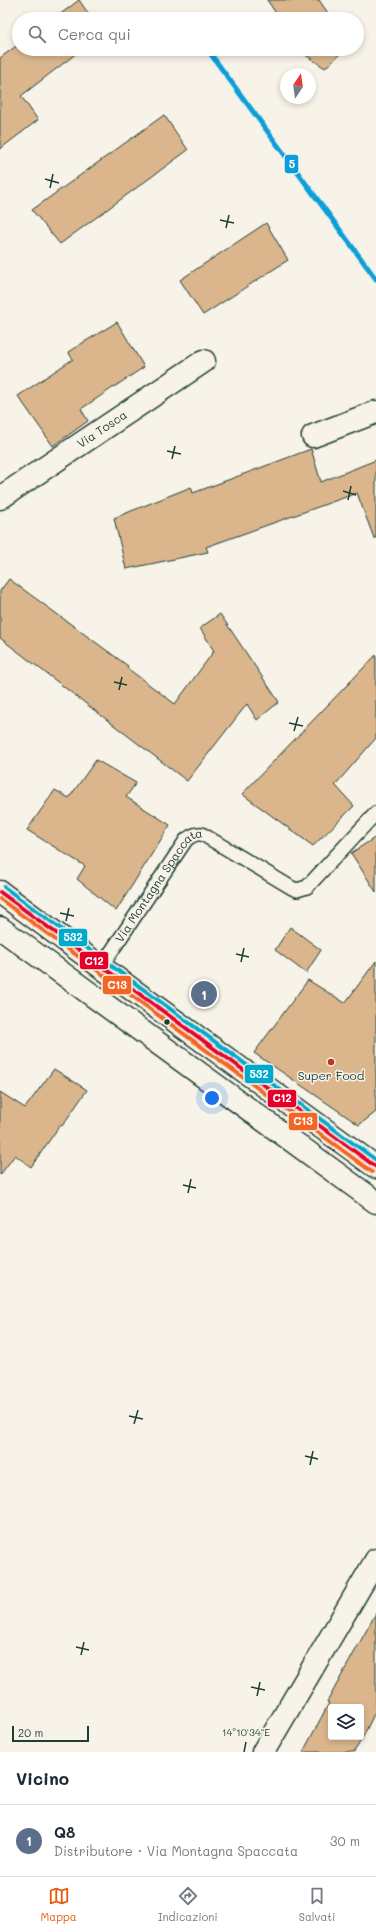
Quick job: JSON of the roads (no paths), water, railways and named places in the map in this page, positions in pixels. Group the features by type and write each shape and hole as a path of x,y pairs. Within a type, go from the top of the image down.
{"main road":[{"name":"Via Tosca","path":"0,498 204,361"},
{"path":"313,436 376,412"},
{"path":"0,892 376,1167"},
{"path":"0,928 376,1202"},
{"path":"263,1752 376,1560"}],"lane":[{"name":"Via Montagna Spaccata","path":"101,967 186,840 190,837 198,833 202,834 292,888 302,890 307,887 376,813"}],"place":[{"name":"Q8","path":"204,994"},
{"name":"Super Food","path":"331,1062"}]}
